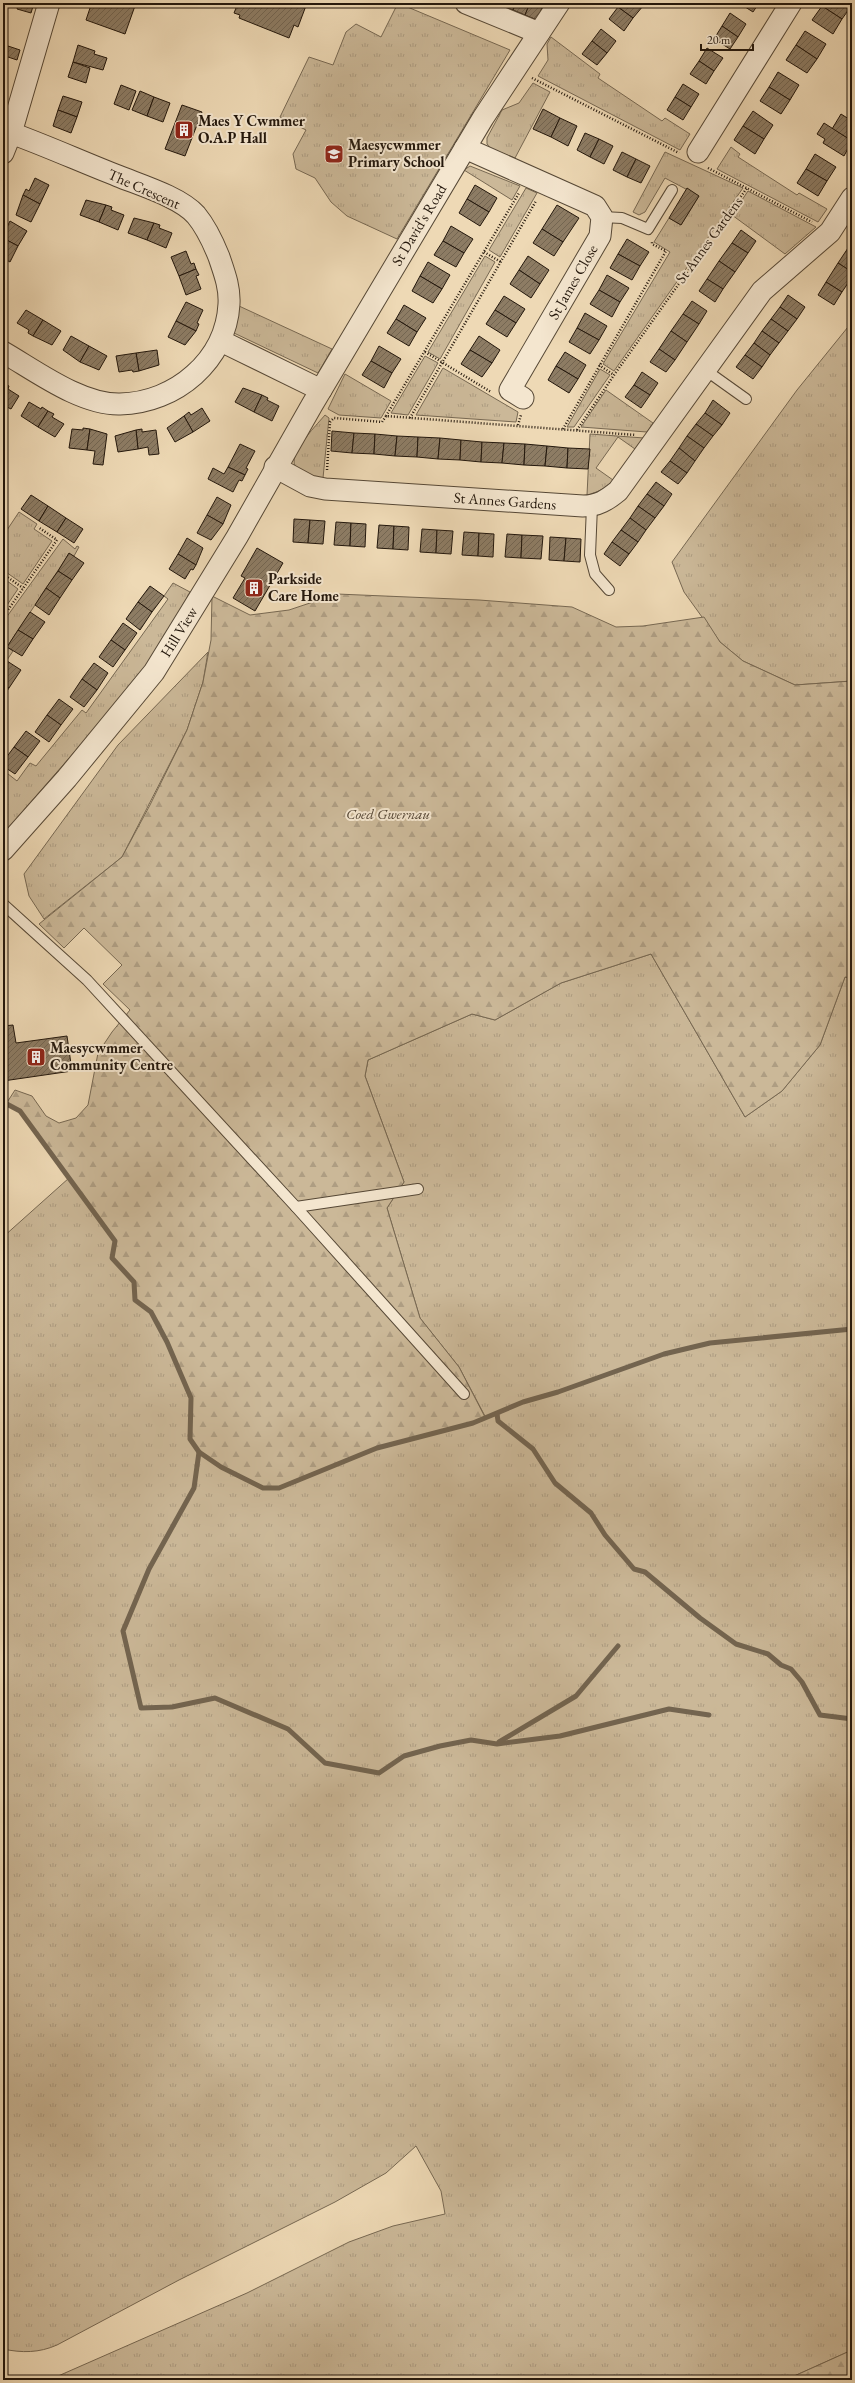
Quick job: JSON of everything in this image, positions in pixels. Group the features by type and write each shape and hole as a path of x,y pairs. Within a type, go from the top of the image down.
{"street":[{"path":"466,3 539,33"},
{"name":"St David's Road","path":"321,390 465,148 559,3"},
{"path":"697,158 791,3"},
{"path":"3,153 11,133 47,12"},
{"name":"The Crescent","path":"3,352 63,387 98,402 120,404 149,401 170,392 197,375 221,341 230,303 228,281 212,239 195,214 177,202 150,190 11,133"},
{"path":"465,148 595,206 602,217"},
{"name":"St Annes Gardens","path":"275,467 310,486 325,489 592,506 606,501 618,491 704,369 762,291 830,232 852,198"},
{"name":"St James Close","path":"522,404 510,390 600,236 602,217"},
{"path":"221,341 321,390"},
{"name":"Hill View","path":"3,850 67,778 154,672 237,537 275,467 321,390"}],"lane":[{"path":"602,217 622,218 648,229 672,190"},
{"path":"704,369 746,399"},
{"path":"592,506 590,554 595,574 609,590"},
{"path":"3,904 87,980 296,1207 464,1394"},
{"path":"296,1207 418,1190"}],"path":[{"path":"534,79 697,158 747,188 830,232"},
{"path":"325,489 330,422 334,418 382,422 484,252 537,181"},
{"path":"410,418 500,262 537,181"},
{"name":"St Annes Gardens","path":"577,430 614,375 747,188"},
{"path":"563,430 599,365 666,251 652,244 648,229"},
{"path":"484,252 500,262"},
{"path":"424,352 492,393"},
{"path":"599,365 614,375"},
{"path":"518,426 522,404"},
{"path":"386,416 647,436 655,440"},
{"path":"3,528 7,523"},
{"path":"3,616 57,540 38,527"},
{"path":"3,574 23,588"}],"green space":[{"path":"398,3 510,50 397,239 347,216 331,202 315,178 296,169 293,154 306,130 280,117 309,57 333,65 346,32 356,24 381,37"},
{"path":"551,37 600,74 598,78 662,121 665,118 690,134 680,150 538,76 548,60 547,44"},
{"path":"533,83 550,92 515,158 491,149 487,144 487,138 502,110 519,103"},
{"path":"731,147 740,154 738,157 797,195 799,193 827,209 818,222 717,169"},
{"path":"665,152 743,188 614,371 603,364 670,252 654,242 669,218 681,225 699,196 665,178 645,212 639,215 633,212"},
{"path":"470,166 520,186 512,200 464,170"},
{"path":"526,188 537,193 500,257 489,250"},
{"path":"748,191 816,227 785,254 732,215"},
{"path":"485,256 495,262 440,359 428,352"},
{"path":"239,306 332,349 318,373 234,333"},
{"path":"852,322 852,681 795,685 743,661 720,642 684,592 672,562 797,390"},
{"path":"425,356 438,363 408,415 391,413"},
{"path":"443,368 518,412 516,422 416,415"},
{"path":"600,369 610,375 574,427 567,427"},
{"path":"345,374 391,401 381,418 339,415 328,409"},
{"path":"606,390 653,423 647,432 581,427"},
{"path":"325,415 329,418 323,478 306,475 297,470 294,462 296,453 302,443"},
{"path":"590,434 644,438 635,449 618,437 596,468 613,480 601,490 587,495"},
{"path":"19,512 37,524 34,529 52,541 23,584 3,570 3,536"},
{"path":"63,539 75,549 77,546 79,547 74,556 69,554 7,647 13,651 3,666 3,622"},
{"path":"3,578 18,589 3,611"},
{"path":"173,583 190,592 162,644 130,688 3,834 3,770 17,781 30,763 36,766 82,710 86,713 168,599 164,596"},
{"name":"Coed Gwernau","path":"337,594 479,600 572,607 616,627 643,626 704,617 720,642 743,661 795,685 852,681 852,978 845,977 820,1045 782,1091 745,1117 651,954 561,983 495,1020 472,1014 368,1060 365,1076 404,1182 387,1208 420,1318 459,1367 486,1419 377,1448 279,1488 263,1488 221,1467 199,1452 190,1439 191,1398 167,1342 151,1313 135,1300 134,1282 112,1258 115,1241 20,1111 6,1104 15,1090 32,1096 46,1116 59,1123 76,1118 88,1105 98,1053 112,1032 130,1010 103,984 122,965 84,928 64,948 39,924 122,857 150,805 187,730 203,682 211,640 212,596 250,615 289,610"},
{"path":"208,652 203,682 187,730 122,857 44,919 29,896 24,874 118,745"},
{"path":"651,954 745,1117 782,1091 820,1045 845,977 852,978 852,2350 792,2377 780,2380 49,2380 247,2293 349,2242 393,2226 445,2214 441,2191 416,2146 386,2173 335,2202 179,2280 57,2345 44,2350 30,2352 3,2349 3,1237 69,1178 115,1241 112,1258 134,1282 135,1300 151,1312 167,1342 191,1398 190,1439 199,1452 377,1448 486,1418 459,1367 420,1318 387,1208 404,1182 365,1076 368,1060 472,1014 495,1020 561,983"},
{"path":"852,2350 852,2380 780,2380 792,2377"}],"building":[{"path":"19,3 34,3 31,13 17,9"},
{"path":"85,3 136,3 125,34 86,20 91,5"},
{"path":"238,3 307,3 298,27 294,25 289,38 239,18 240,15 234,13"},
{"path":"502,3 516,3 513,10 501,6"},
{"path":"516,3 530,3 525,15 513,10"},
{"path":"530,3 544,3 537,20 525,15"},
{"path":"621,3 639,3 643,6 633,18 618,7"},
{"path":"739,3 759,3 753,12"},
{"path":"824,3 849,3 852,5 842,19 822,6"},
{"path":"822,6 842,19 833,34 812,20"},
{"path":"618,7 633,18 624,31 609,19"},
{"path":"730,13 746,24 738,37 722,26"},
{"path":"722,26 738,37 730,49 714,39"},
{"path":"601,29 616,41 607,53 592,41"},
{"path":"805,31 826,44 817,59 796,45"},
{"path":"592,41 607,53 597,65 582,54"},
{"path":"78,45 95,51 94,54 107,58 103,70 73,62"},
{"path":"796,45 817,59 807,73 786,60"},
{"path":"8,46 20,50 17,60 5,56"},
{"path":"707,48 723,58 714,71 699,61"},
{"path":"699,61 714,71 706,84 690,74"},
{"path":"73,62 90,68 86,83 68,77"},
{"path":"778,72 799,85 790,100 769,87"},
{"path":"683,84 699,94 691,107 675,97"},
{"path":"121,85 136,91 129,110 114,104"},
{"path":"769,87 790,100 781,114 760,101"},
{"path":"140,91 154,97 147,116 132,110"},
{"path":"63,96 82,102 77,117 58,110"},
{"path":"154,97 170,103 163,122 147,116"},
{"path":"675,97 691,107 683,120 667,110"},
{"name":"Maes Y Cwmmer O.A.P Hall","path":"182,105 202,112 185,156 165,149"},
{"path":"543,109 560,118 551,137 533,129"},
{"path":"58,110 77,117 71,133 53,126"},
{"path":"753,111 773,125 764,139 743,126"},
{"path":"841,114 852,121 852,141 832,129"},
{"path":"560,118 577,126 568,146 551,137"},
{"path":"824,123 852,141 844,156 823,143 825,139 817,134"},
{"path":"743,126 764,139 755,154 734,140"},
{"path":"585,133 599,139 590,157 577,150"},
{"path":"599,139 613,146 604,164 590,157"},
{"path":"622,152 636,159 627,177 613,170"},
{"path":"815,154 836,167 827,181 806,169"},
{"path":"636,159 650,166 641,183 627,177"},
{"path":"806,169 827,181 818,196 797,183"},
{"path":"35,178 49,185 40,204 23,195 26,189 29,191"},
{"path":"475,185 497,198 489,212 467,199"},
{"path":"687,188 699,196 681,225 669,218"},
{"path":"23,195 40,204 31,222 16,215"},
{"path":"467,199 489,212 480,226 459,213"},
{"path":"86,200 106,205 99,222 80,215"},
{"path":"106,205 112,207 111,210 124,215 118,230 99,222"},
{"path":"557,205 579,218 563,242 542,229"},
{"path":"134,218 154,223 147,240 128,233"},
{"path":"10,221 27,231 18,246 3,238 3,230 5,231"},
{"path":"154,223 160,225 159,228 172,233 166,248 147,240"},
{"path":"451,226 473,239 464,253 443,241"},
{"path":"542,229 563,242 554,256 533,243"},
{"path":"741,230 756,241 748,253 732,243"},
{"path":"3,238 18,246 10,262 3,258"},
{"path":"627,239 649,252 640,266 618,254"},
{"path":"443,241 464,253 456,267 434,255"},
{"path":"732,243 748,253 735,272 719,261"},
{"path":"850,245 852,246 852,272 838,263"},
{"path":"186,251 191,264 194,263 196,269 179,276 171,257"},
{"path":"618,254 640,266 632,280 610,268"},
{"path":"528,256 549,270 540,284 519,270"},
{"path":"719,261 735,272 723,289 707,279"},
{"path":"428,262 450,275 442,289 420,276"},
{"path":"838,263 852,272 852,277 842,292 826,282"},
{"path":"196,269 199,275 196,276 201,289 186,295 179,276"},
{"path":"519,270 540,284 531,298 510,284"},
{"path":"607,275 629,288 620,302 599,290"},
{"path":"420,276 442,289 433,303 412,291"},
{"path":"707,279 723,289 715,302 699,291"},
{"path":"826,282 842,292 834,305 818,295"},
{"path":"599,290 620,302 612,317 590,304"},
{"path":"788,295 805,307 797,319 780,307"},
{"path":"504,296 525,309 516,323 495,310"},
{"path":"692,301 707,311 699,324 683,314"},
{"path":"186,302 203,310 197,323 199,324 196,331 176,321"},
{"path":"404,305 426,318 417,332 396,319"},
{"path":"780,307 797,319 788,331 771,319"},
{"path":"26,310 43,320 33,336 28,333 29,330 17,323"},
{"path":"495,310 516,323 507,337 486,324"},
{"path":"585,313 607,326 599,340 577,328"},
{"path":"683,314 699,324 687,342 671,331"},
{"path":"396,319 417,332 409,346 387,333"},
{"path":"771,319 788,331 779,343 762,331"},
{"path":"43,320 61,331 52,345 33,336"},
{"path":"176,321 196,331 185,345 168,337"},
{"path":"577,328 599,340 590,354 569,342"},
{"path":"671,331 687,342 675,360 659,349"},
{"path":"762,331 779,343 770,355 754,343"},
{"path":"71,336 89,346 80,362 63,350"},
{"path":"479,336 500,350 492,363 470,350"},
{"path":"754,343 770,355 762,367 745,355"},
{"path":"89,346 107,356 99,370 80,362"},
{"path":"379,346 401,359 392,373 371,361"},
{"path":"659,349 675,360 666,372 650,362"},
{"path":"157,350 159,365 139,371 136,353"},
{"path":"470,350 492,363 482,377 461,364"},
{"path":"565,352 586,365 578,379 556,366"},
{"path":"136,353 139,371 133,372 132,370 119,372 116,356"},
{"path":"745,355 762,367 753,379 736,367"},
{"path":"371,361 392,373 384,388 362,375"},
{"path":"556,366 578,379 569,393 548,380"},
{"path":"642,372 658,383 650,395 634,385"},
{"path":"3,383 9,386 8,389 19,396 11,409 3,405"},
{"path":"634,385 650,395 641,408 625,397"},
{"path":"243,388 262,395 254,412 235,402"},
{"path":"262,395 268,398 267,400 279,406 272,421 254,412"},
{"path":"713,400 730,413 722,425 705,413"},
{"path":"29,402 48,411 38,427 21,416"},
{"path":"202,408 210,421 193,432 184,416 189,412 191,415"},
{"path":"48,411 54,414 52,417 64,424 55,437 38,427"},
{"path":"705,413 722,425 713,436 696,424"},
{"path":"184,416 193,432 175,442 167,428"},
{"path":"696,424 713,436 704,448 687,436"},
{"path":"83,428 90,429 87,450 69,448 72,429 83,430"},
{"path":"90,429 107,434 103,465 93,464 95,451 87,450"},
{"path":"142,429 142,432 156,430 159,454 149,455 148,447 138,449 136,430"},
{"path":"136,430 138,449 118,452 115,436"},
{"path":"332,431 354,433 352,453 331,451"},
{"path":"354,433 375,434 374,454 352,453"},
{"path":"375,434 397,436 395,456 374,454"},
{"path":"397,436 418,437 417,457 395,456"},
{"path":"687,436 704,448 695,461 679,448"},
{"path":"418,437 440,438 438,459 417,457"},
{"path":"440,438 461,440 460,460 438,459"},
{"path":"461,440 482,442 481,462 460,460"},
{"path":"482,442 504,443 502,463 481,462"},
{"path":"504,443 525,444 524,465 502,463"},
{"path":"240,444 255,451 246,468 248,469 245,475 228,467"},
{"path":"525,444 547,446 545,466 524,465"},
{"path":"547,446 568,448 567,468 545,466"},
{"path":"568,448 590,449 588,469 567,468"},
{"path":"679,448 695,461 687,473 670,461"},
{"path":"670,461 687,473 678,484 661,472"},
{"path":"228,467 245,475 242,481 239,480 233,492 208,479 213,468 224,474"},
{"path":"656,482 672,494 664,506 647,494"},
{"path":"647,494 664,506 655,518 638,506"},
{"path":"31,495 48,506 39,521 21,509"},
{"path":"217,497 231,505 223,524 207,515"},
{"path":"48,506 66,518 57,532 39,521"},
{"path":"638,506 655,518 646,530 630,518"},
{"path":"207,515 223,524 211,540 197,533"},
{"path":"66,518 83,529 74,543 57,532"},
{"path":"630,518 646,530 638,542 621,530"},
{"path":"294,519 310,520 308,543 293,542"},
{"path":"310,520 325,521 323,544 308,543"},
{"path":"336,522 351,523 350,546 334,545"},
{"path":"351,523 366,524 365,547 350,546"},
{"path":"379,525 394,526 393,549 377,548"},
{"path":"394,526 409,527 408,550 393,549"},
{"path":"422,529 437,530 436,553 420,552"},
{"path":"437,530 453,531 451,554 436,553"},
{"path":"621,530 638,542 629,554 612,542"},
{"path":"464,532 479,533 478,556 462,555"},
{"path":"479,533 494,534 493,557 478,556"},
{"path":"507,534 522,535 521,558 505,557"},
{"path":"522,535 543,536 541,559 521,558"},
{"path":"550,537 566,538 564,561 549,560"},
{"path":"187,538 203,548 196,565 178,554"},
{"path":"566,538 581,539 580,562 564,561"},
{"path":"612,542 629,554 620,566 604,554"},
{"name":"Parkside Care Home","path":"257,548 283,563 255,611 233,598 245,578 241,576"},
{"path":"69,553 84,563 72,580 58,571"},
{"path":"178,554 196,565 193,570 191,569 185,579 169,569"},
{"path":"58,571 72,580 60,598 46,588"},
{"path":"150,586 164,596 152,612 138,602"},
{"path":"46,588 60,598 49,615 35,605"},
{"path":"138,602 152,612 140,630 126,619"},
{"path":"30,612 45,622 33,639 18,630"},
{"path":"123,623 137,633 125,650 111,640"},
{"path":"18,630 33,639 22,656 7,647"},
{"path":"111,640 125,650 113,667 99,657"},
{"path":"7,661 21,670 9,688 3,683 3,666"},
{"path":"94,663 108,673 97,690 82,679"},
{"path":"82,679 97,690 84,707 70,697"},
{"path":"3,683 9,688 3,697"},
{"path":"59,699 73,709 61,725 47,715"},
{"path":"47,715 61,725 49,742 35,732"},
{"path":"26,731 40,741 28,757 14,747"},
{"path":"14,747 28,757 15,774 3,766 3,762"},
{"name":"Maesycwmmer Community Centre","path":"13,1025 16,1043 67,1036 72,1071 3,1081 3,1026"}],"waterway":[{"path":"3,1102 20,1111 115,1241 112,1258 134,1282 135,1300 151,1312 167,1342 191,1398 190,1439 199,1452 221,1467 263,1488 279,1488 377,1448 473,1423 523,1402 558,1392 664,1354 710,1343 852,1329"},
{"path":"497,1414 498,1421 533,1449 555,1483 591,1513 605,1535 634,1569 645,1572 700,1618 736,1644 768,1654 781,1665 791,1669 802,1682 820,1715 852,1719"},
{"path":"199,1452 194,1488 149,1569 123,1631 141,1708 172,1707 215,1698 288,1729 325,1763 379,1773 404,1756 440,1746 471,1740 497,1744 560,1736 669,1709 709,1715"},
{"path":"499,1742 576,1696 618,1646"},
{"path":"837,2380 841,2378 846,2380"}],"place":[{"name":"Maes Y Cwmmer O.A.P Hall","path":"184,130"},
{"name":"Maesycwmmer Primary School","path":"334,154"},
{"name":"Parkside Care Home","path":"254,588"},
{"name":"Maesycwmmer Community Centre","path":"36,1057"}]}
